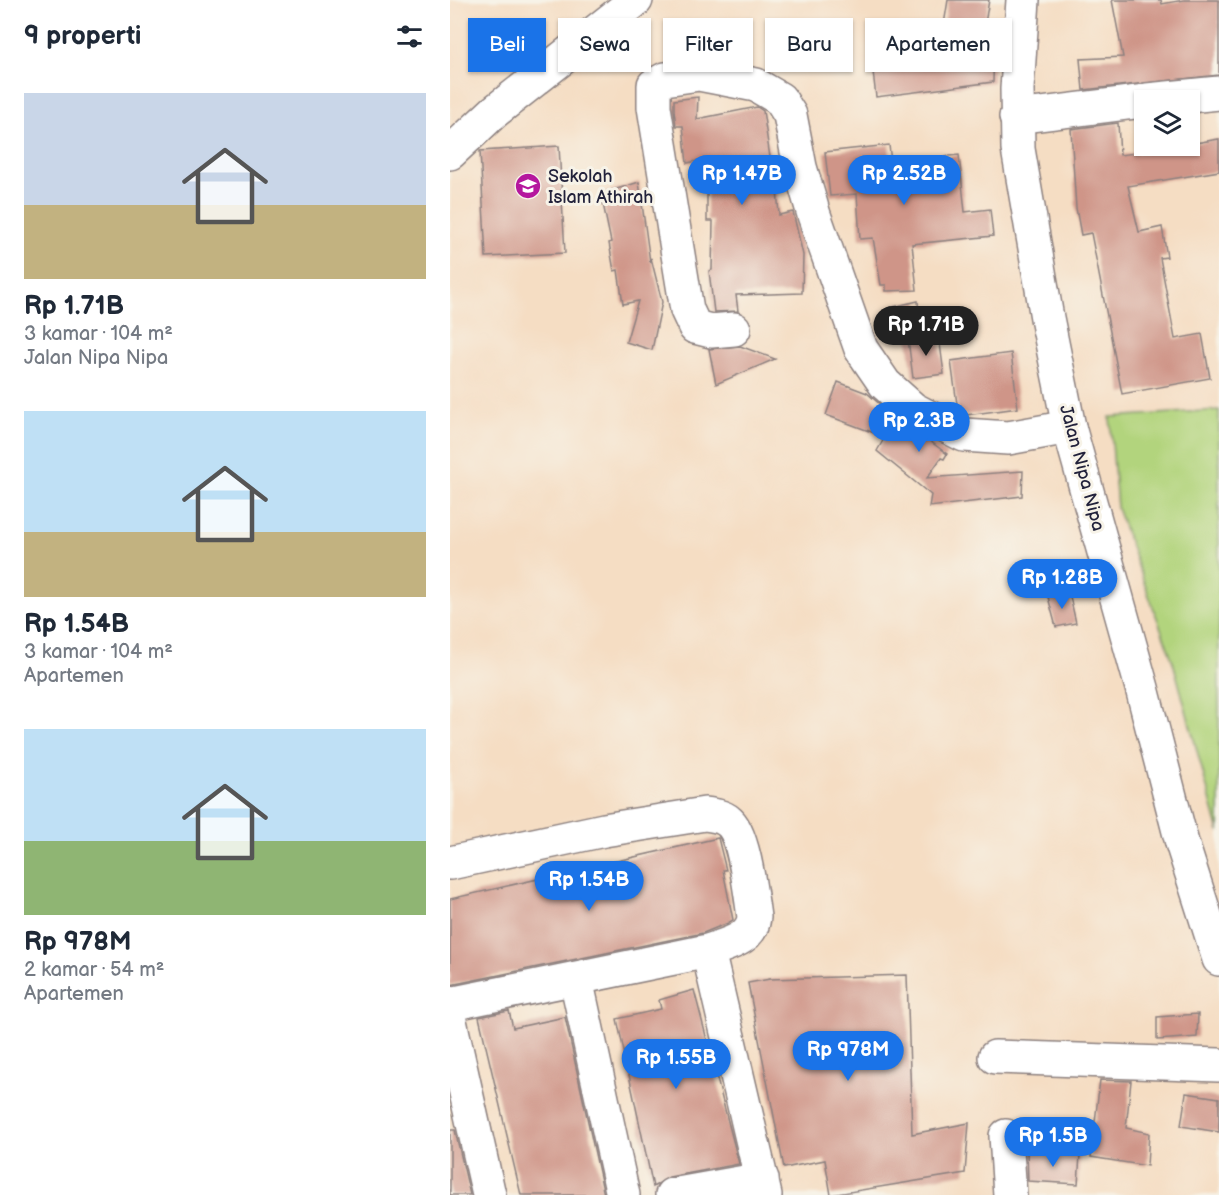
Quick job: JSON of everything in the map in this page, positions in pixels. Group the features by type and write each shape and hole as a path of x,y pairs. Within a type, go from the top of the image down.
{"street":[{"path":"450,153 494,112 636,0"},
{"name":"Jalan Nipa Nipa","path":"1023,0 1016,117 1018,149 1047,318 1069,427 1142,688 1182,843 1219,959"},
{"path":"734,329 711,331 695,327 687,310 654,107 654,85 665,79 699,74 756,85 780,99 790,115 800,167 814,215 861,349 885,384 913,410 964,435 1008,438 1069,427"},
{"path":"1200,95 1219,93"},
{"path":"1016,117 1134,102"},
{"path":"450,863 604,830 705,814 718,816 733,826 741,845 754,917 749,931 743,937 708,951 450,1004"},
{"path":"672,1195 764,1187 708,951"},
{"path":"576,979 623,1195"},
{"path":"450,1021 489,1195"},
{"path":"995,1057 1219,1065"},
{"path":"1006,1136 1010,1195"}],"green space":[{"path":"1219,410 1219,832 1173,662 1117,508 1110,417"}],"building":[{"path":"948,0 989,0 986,18 945,18"},
{"path":"1112,0 1161,0 1162,4 1184,0 1219,0 1219,75 1083,90 1080,59 1123,57"},
{"path":"873,72 993,72 993,82 876,97"},
{"path":"698,97 697,119 757,107 763,111 773,177 776,176 779,215 793,212 803,255 802,293 736,295 738,311 714,312 709,271 712,270 713,221 707,221 707,159 687,163 683,126 676,126 674,110 674,100"},
{"path":"1118,123 1120,155 1134,153 1134,156 1200,156 1200,142 1219,139 1219,171 1128,186 1139,232 1162,227 1167,257 1160,258 1175,339 1202,334 1210,378 1122,394 1091,233 1081,235 1076,208 1071,129"},
{"path":"889,145 891,162 959,155 965,212 990,209 993,236 912,244 917,290 886,291 886,285 881,285 873,238 860,239 857,194 830,196 825,152"},
{"path":"559,146 565,253 486,257 480,151"},
{"path":"639,182 650,262 651,258 662,302 652,350 626,342 638,301 623,304 618,270 614,271 609,243 611,242 601,194"},
{"path":"918,301 920,329 890,331 888,308"},
{"path":"939,336 944,374 913,378 908,339"},
{"path":"740,346 775,359 716,384 709,349"},
{"path":"1011,353 1018,408 966,415 958,411 951,361"},
{"path":"838,382 867,393 901,423 947,454 944,459 941,458 927,478 1023,471 1022,496 929,507 931,495 877,451 885,437 826,415"},
{"path":"1069,592 1076,623 1056,627 1048,597"},
{"path":"718,838 726,870 723,870 733,920 728,923 703,933 450,985 450,899"},
{"path":"907,975 912,1134 969,1123 965,1173 831,1195 825,1160 784,1168 748,983 770,979"},
{"path":"694,990 739,1164 669,1177 653,1187 617,1019 661,1009 659,1000"},
{"path":"509,1011 513,1028 565,1017 604,1195 521,1195 479,1017"},
{"path":"1198,1014 1197,1037 1157,1040 1157,1017"},
{"path":"1100,1080 1131,1081 1126,1128 1149,1133 1147,1166 1091,1157 1092,1121 1095,1122"},
{"path":"1186,1093 1219,1098 1219,1132 1181,1126"},
{"path":"450,1130 455,1130 470,1195 450,1195"},
{"path":"1027,1151 1080,1155 1078,1184 1028,1181"}],"place":[{"name":"Sekolah Islam Athirah","path":"528,186"}]}
